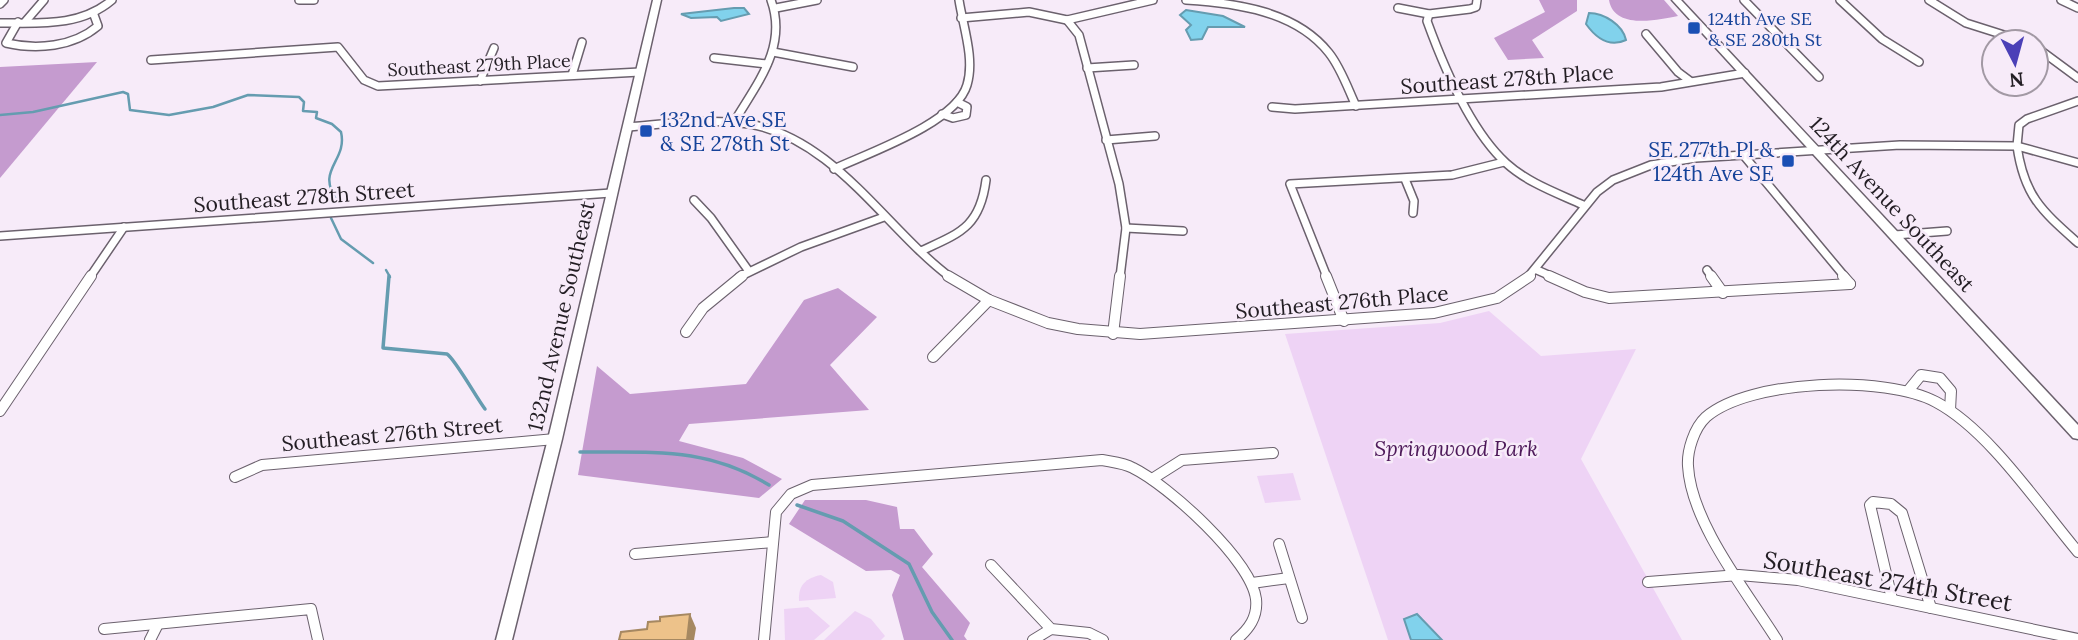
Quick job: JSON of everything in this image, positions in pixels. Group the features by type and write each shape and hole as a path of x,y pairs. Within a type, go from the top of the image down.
{"main road":[{"name":"132nd Avenue Southeast","path":"504,640 555,439 657,0"},
{"name":"124th Avenue Southeast","path":"1676,0 2078,434"}],"street":[{"path":"44,0 6,43 69,43 89,35 98,26 94,15"},
{"path":"0,23 74,20 94,15 112,0"},
{"path":"299,0 314,0"},
{"path":"627,127 734,122 773,52 781,23 771,0"},
{"path":"776,8 817,0"},
{"path":"834,169 942,114 964,94 969,74 959,0"},
{"path":"961,18 1029,12 1067,20 1152,0"},
{"path":"1186,0 1260,11 1310,35 1329,52 1356,106"},
{"path":"1398,8 1429,15 1470,9 1476,7 1477,0"},
{"path":"1744,0 1819,77"},
{"path":"1840,0 1882,39 1919,62"},
{"path":"1929,0 1966,23 1982,28"},
{"path":"2061,0 2078,8"},
{"path":"1429,15 1427,21 1443,63 1504,162 1530,179 1583,205"},
{"path":"1067,20 1079,35 1119,184 1126,228 1114,334"},
{"path":"1646,34 1678,72 1690,81"},
{"path":"572,75 582,42"},
{"name":"Southeast 279th Place","path":"151,60 338,47 347,54 359,78 370,85 640,72"},
{"path":"480,81 494,48"},
{"path":"773,52 853,67"},
{"path":"2050,57 2078,78"},
{"path":"715,58 767,64"},
{"path":"1087,68 1134,65"},
{"name":"Southeast 278th Place","path":"1272,107 1295,109 1356,106 1661,87 1745,74"},
{"path":"2078,101 2039,114 2019,125 2017,146 2020,177 2025,190 2078,243"},
{"path":"942,114 953,118 966,115 967,107 955,104"},
{"name":"Southeast 276th Place","path":"734,122 771,130 834,169 945,274 989,300 1043,321 1114,334 1176,334 1344,321 1434,313 1473,306 1506,294 1536,270 1583,205 1614,179 1656,164 1965,142 2017,146"},
{"path":"1106,140 1155,136"},
{"path":"2017,146 2078,163"},
{"path":"1536,270 1585,292 1609,298 1850,284 1745,157"},
{"path":"1344,321 1290,184 1405,179 1464,173 1504,162"},
{"path":"1405,179 1414,201 1413,213"},
{"path":"921,251 965,230 976,220 984,206 986,180"},
{"name":"Southeast 278th Street","path":"0,236 611,193"},
{"path":"694,200 711,218 748,270"},
{"path":"686,332 710,297 748,270 884,217"},
{"path":"0,411 124,228"},
{"path":"1126,228 1183,231"},
{"path":"1895,235 1947,231"},
{"path":"1707,270 1723,293"},
{"path":"933,357 989,300"},
{"path":"1908,391 1921,376 1940,378 1951,391 1950,410"},
{"path":"1777,640 1704,519 1692,490 1688,466 1693,440 1704,418 1736,399 1765,392 1861,385 1908,391 1931,399 1950,410 1982,438 2078,552"},
{"name":"Southeast 276th Street","path":"235,477 262,465 555,439"},
{"path":"1152,478 1182,460 1273,453"},
{"path":"764,640 776,512 791,494 812,485 1102,460 1131,466 1152,478 1225,548 1252,583 1256,617 1250,630 1236,640"},
{"path":"1892,599 1870,505 1872,502 1891,504 1902,513 1931,608"},
{"path":"635,554 773,542"},
{"path":"1279,544 1302,618"},
{"path":"991,565 1051,629"},
{"name":"Southeast 274th Street","path":"1648,582 1739,575 1798,580 2078,639"},
{"path":"1252,583 1289,578"},
{"path":"104,629 311,609 318,640"},
{"path":"150,640 158,624"},
{"path":"1033,640 1051,629 1089,633 1103,640"}],"green space":[{"name":"Springwood Park","path":"1489,311 1541,356 1636,349 1581,459 1682,640 1388,640 1285,334 1440,323"},
{"path":"1293,473 1301,500 1265,503 1257,476"},
{"path":"821,575 833,582 836,598 799,601 804,583"},
{"path":"808,607 830,626 814,640 785,640 784,609"},
{"path":"855,611 871,619 885,636 881,640 824,640"}],"shaded area":[{"path":"1539,0 1577,0 1577,11 1532,40 1544,58 1508,60 1494,38 1545,12"},
{"path":"1609,0 1664,0 1678,16 1649,21 1628,19 1619,16"},
{"path":"97,62 0,178 0,67"},
{"path":"838,288 877,317 830,365 869,410 689,424 679,441 743,458 782,479 759,498 578,475 597,366 630,394 746,384 804,300"},
{"path":"805,500 866,500 897,507 900,529 914,529 933,554 922,567 970,623 964,636 967,640 904,640 892,595 900,575 891,570 866,571 789,524"}],"water":[{"path":"744,8 749,14 721,21 717,17 691,18 681,14"},
{"path":"1186,10 1223,16 1245,27 1208,27 1202,39 1191,40 1186,30 1191,25 1180,15"},
{"path":"1589,13 1612,21 1621,29 1626,40 1614,43 1594,34 1586,24"},
{"path":"1417,614 1442,640 1411,640 1404,619"}],"building":[{"path":"690,614 687,640 619,640 621,632 647,629 648,622 660,621 660,617"}],"waterway":[{"path":"0,115 33,112 123,92 128,94 130,110 169,115 213,107 248,95 299,97 304,102 303,111 317,112 316,118 332,124 341,132 340,151 329,181 338,202"},
{"path":"331,218 341,239 373,263"},
{"path":"386,270 390,277"},
{"path":"389,276 383,348 447,354 485,409"},
{"path":"580,452 678,454 723,464 769,485"},
{"path":"797,505 843,521 909,564 932,612 952,640"}],"place":[{"name":"124th Ave SE & SE 280th St","path":"1694,28"},
{"name":"132nd Ave SE & SE 278th St","path":"646,131"},
{"name":"SE 277th Pl & 124th Ave SE","path":"1788,161"}]}
